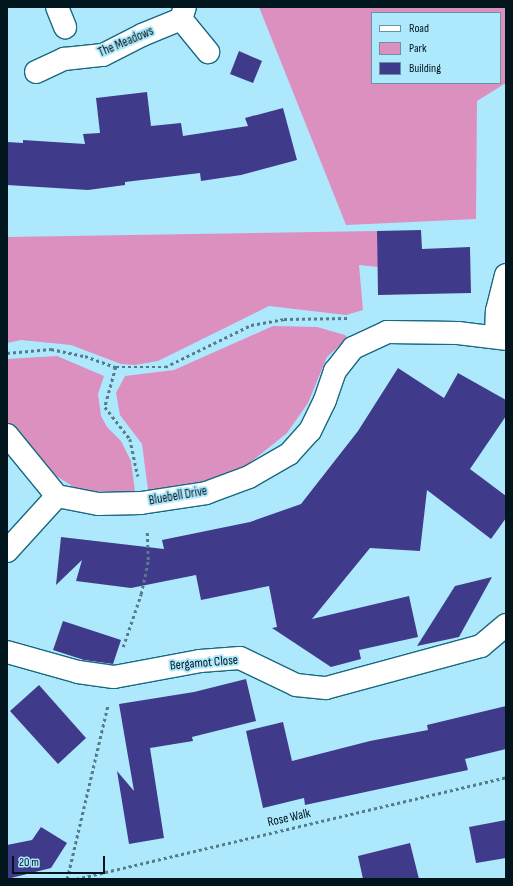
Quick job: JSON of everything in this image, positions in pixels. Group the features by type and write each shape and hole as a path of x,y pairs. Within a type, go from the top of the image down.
{"street":[{"path":"57,7 66,27"},
{"path":"183,13 208,52"},
{"name":"The Meadows","path":"36,72 64,59 103,55 183,13"},
{"name":"Bluebell Drive","path":"57,496 98,504 142,502 206,493 250,477 288,454 310,431 325,400 335,371 353,348 387,332 501,337 497,311 506,275"},
{"path":"7,435 57,496 7,552"},
{"name":"Bergamot Close","path":"9,654 78,672 114,677 194,662 240,658 296,685 326,688 481,646 506,625"}],"path":[{"path":"7,353 51,349 85,356 116,367 165,367 251,325 284,319 361,317 387,332"},
{"path":"116,367 105,407 130,439 142,502"},
{"name":"Rose Walk","path":"76,879 506,777"}],"green space":[{"path":"259,7 506,7 506,83 477,101 476,219 346,225"},
{"path":"377,231 378,267 359,265 363,310 346,315 269,306 158,361 135,365 121,364 71,345 21,340 7,343 7,237"},
{"path":"273,326 317,327 345,335 348,338 327,357 308,403 287,433 242,469 212,480 148,490 142,444 120,415 116,393 125,376 174,370"},
{"path":"57,356 104,376 98,394 101,416 107,427 121,441 131,461 135,492 80,491 50,472 26,447 7,421 7,359"}],"building":[{"path":"239,51 262,61 253,83 230,74"},
{"path":"147,92 151,126 181,123 183,136 248,126 245,118 283,108 297,160 241,175 201,181 200,173 125,182 125,185 88,190 7,185 7,142 23,143 23,140 85,144 83,134 100,133 96,98"},
{"path":"421,230 422,249 470,247 471,293 378,295 377,231"},
{"path":"398,368 444,398 458,373 506,400 506,416 470,469 506,496 506,518 491,539 427,490 420,551 370,548 312,619 409,596 418,637 359,650 361,659 331,667 272,628 277,627 269,586 201,600 196,575 131,588 76,581 82,560 56,585 61,537 164,549 162,540 250,522 301,504 358,431"},
{"path":"492,577 459,637 417,646 455,586"},
{"path":"63,621 121,640 113,664 84,660 53,650"},
{"path":"246,679 256,721 192,737 193,741 150,748 164,838 129,844 117,771 134,791 119,704 194,692"},
{"path":"39,685 86,738 58,764 10,711"},
{"path":"506,706 506,749 465,759 468,770 305,805 304,798 263,808 246,731 283,722 292,761 370,741 428,730 427,725"},
{"path":"506,820 506,858 476,863 469,827"},
{"path":"41,827 67,843 51,868 7,879 7,845 32,840"},
{"path":"410,843 419,879 363,879 358,856"}]}
